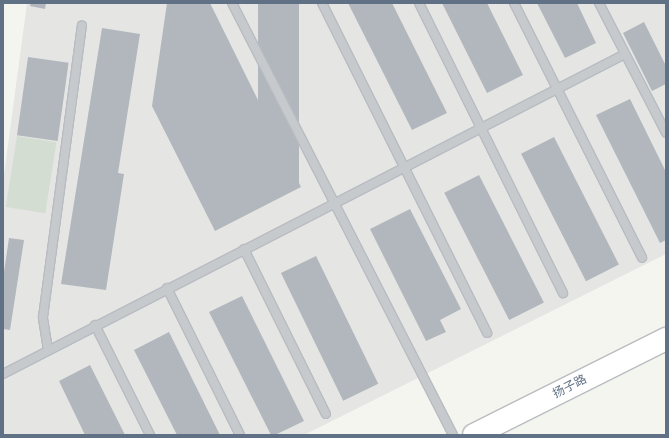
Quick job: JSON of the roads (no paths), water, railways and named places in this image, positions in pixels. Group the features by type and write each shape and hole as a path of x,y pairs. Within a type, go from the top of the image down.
{"street":[{"name":"扬子路","path":"474,435 665,342"}],"lane":[{"path":"232,3 453,435"},
{"path":"322,3 487,333"},
{"path":"419,3 563,293"},
{"path":"514,3 642,258"},
{"path":"599,3 666,133"},
{"path":"48,350 43,316 82,26"},
{"path":"3,374 95,325 625,54"},
{"path":"244,249 326,414"},
{"path":"167,288 240,435"},
{"path":"95,325 150,435"}]}
